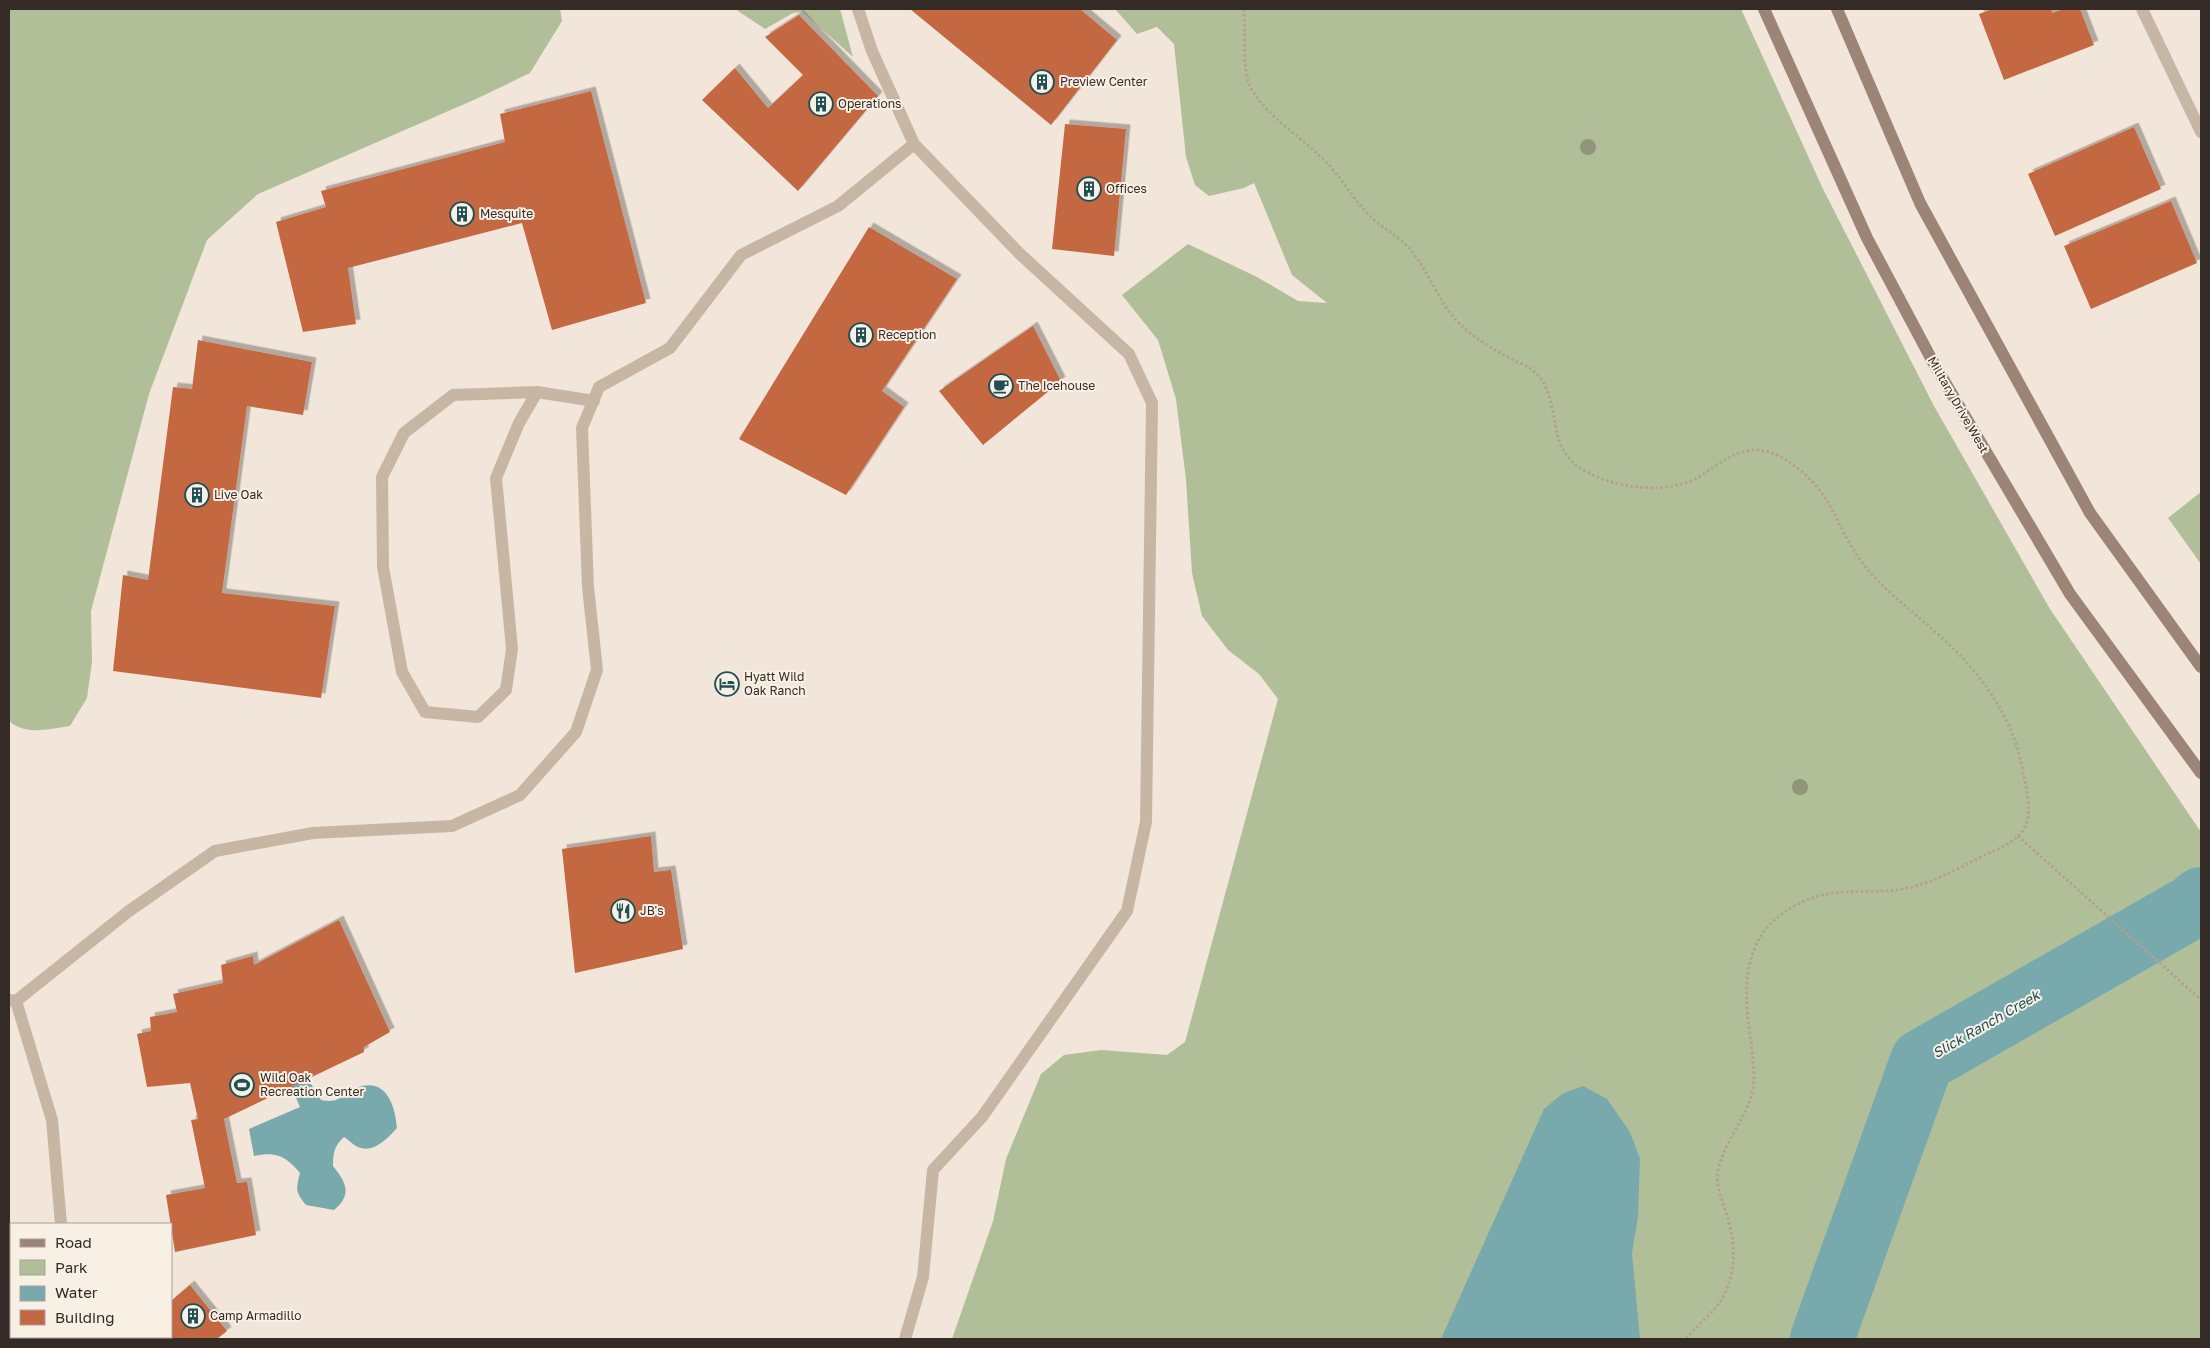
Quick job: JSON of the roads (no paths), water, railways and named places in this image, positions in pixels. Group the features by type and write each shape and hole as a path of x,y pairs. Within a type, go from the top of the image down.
{"main road":[{"name":"Military Drive West","path":"1764,9 1867,238 1933,362 2070,594 2201,773"},
{"path":"1837,9 1920,203 2090,513 2201,667"}],"street":[{"path":"858,9 872,51 914,144 1019,253 1129,354 1152,403 1146,822 1127,911 982,1117 933,1170 923,1277 905,1339"},
{"path":"2142,9 2201,132"},
{"path":"61,1223 52,1120 13,1000 128,912 215,851 313,833 452,826 520,795 576,732 598,670 588,586 582,428 599,387 670,348 741,255 838,206 914,144"},
{"path":"537,392 519,423 496,478 512,649 506,690 478,717 425,712 402,672 383,567 382,477 404,433 452,395 537,392 594,400"}],"water":[{"path":"308,1079 321,1100 328,1101 337,1100 351,1090 366,1085 382,1089 391,1102 396,1119 397,1128 375,1147 364,1149 354,1145 344,1137 338,1144 334,1153 333,1166 342,1178 346,1189 343,1199 334,1210 306,1205 297,1190 300,1173 290,1162 275,1155 254,1156 249,1129 300,1107 291,1086"},
{"path":"1583,1086 1607,1099 1630,1132 1640,1159 1638,1217 1632,1253 1640,1339 1441,1339 1544,1109 1562,1094"}],"waterway":[{"name":"Slick Ranch Creek","path":"1822,1339 1922,1061 2193,906 2201,899"}],"place":[{"name":"Preview Center","path":"1042,82"},
{"name":"Operations","path":"821,104"},
{"name":"Offices","path":"1089,189"},
{"name":"Mesquite","path":"462,214"},
{"name":"Reception","path":"861,335"},
{"name":"The Icehouse","path":"1001,386"},
{"name":"Live Oak","path":"197,495"},
{"name":"Hyatt Wild Oak Ranch","path":"727,684"},
{"name":"JB's","path":"623,911"},
{"name":"Wild Oak Recreation Center","path":"242,1085"},
{"name":"Camp Armadillo","path":"193,1316"}]}
